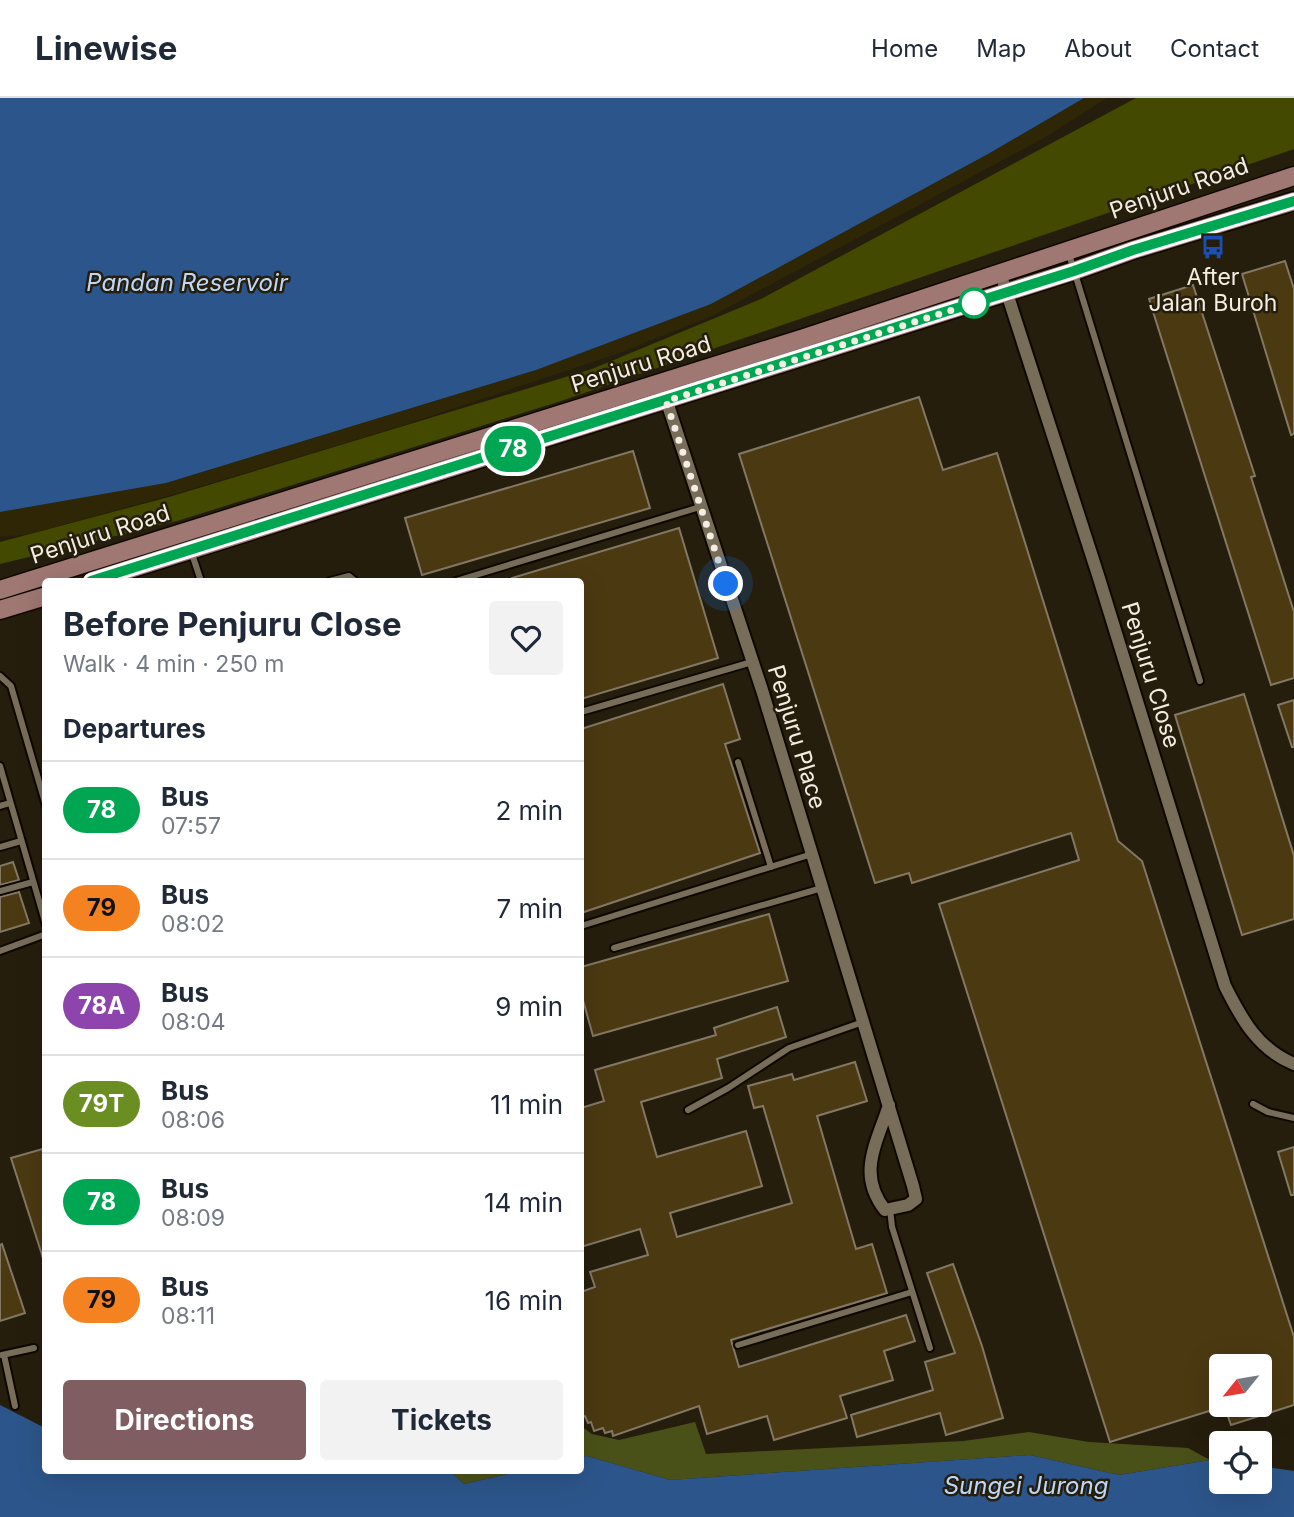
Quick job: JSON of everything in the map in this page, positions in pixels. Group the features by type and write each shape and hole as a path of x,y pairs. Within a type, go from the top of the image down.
{"main road":[{"name":"Penjuru Road","path":"99,578 188,541 661,384 1001,275 1294,176"},
{"name":"Penjuru Road","path":"46,578 188,541 666,401 1007,293 1133,250 1294,201"},
{"name":"Penjuru Road","path":"0,590 42,579"},
{"name":"Penjuru Road","path":"0,610 42,597"}],"street":[{"name":"Penjuru Close","path":"1001,275 1098,575 1225,986 1244,1024 1279,1058 1294,1064"},
{"name":"Penjuru Place","path":"661,384 752,662 916,1199 908,1205 890,1209"},
{"path":"889,1105 868,1172 874,1196 885,1210 890,1209"}],"lane":[{"path":"1069,251 1200,681"},
{"path":"466,578 700,507"},
{"path":"188,541 200,578"},
{"path":"584,711 752,662"},
{"path":"0,676 10,686 42,793"},
{"path":"738,762 771,867"},
{"path":"0,766 42,912"},
{"path":"0,806 10,803"},
{"path":"0,848 22,841"},
{"path":"584,925 812,854"},
{"path":"0,891 33,882"},
{"path":"614,948 822,888"},
{"path":"0,951 42,935"},
{"path":"688,1110 728,1088 789,1048 863,1022"},
{"path":"1253,1104 1268,1112 1294,1118"},
{"path":"890,1209 892,1227 930,1348"},
{"path":"738,1345 912,1292"},
{"path":"15,1406 2,1355 34,1348"}],"green space":[{"path":"1136,98 1294,98 1294,149 558,402 177,521 0,564 0,542 169,497 592,369 761,299"},
{"path":"695,1422 706,1454 963,1441 1029,1432 1089,1442 1188,1448 1209,1460 1119,1475 1030,1455 670,1480 584,1456 584,1428 592,1434 619,1440"},
{"path":"453,1474 508,1474 464,1484"}],"sand":[{"path":"1084,98 1107,98 1044,138 712,316 617,354 395,428 168,496 29,534 0,537 0,512 166,483 536,370 711,304 988,154"}],"water":[{"name":"Pandan Reservoir","path":"0,98 1084,98 988,154 711,304 536,370 166,483 0,512"},
{"name":"Sungei Jurong","path":"0,1405 42,1426 42,1474 453,1474 464,1484 508,1474 584,1474 584,1456 587,1456 670,1480 1030,1455 1119,1475 1209,1460 1209,1494 1272,1494 1272,1468 1294,1471 1294,1517 0,1517"}],"building":[{"path":"1285,261 1294,289 1294,434 1291,435 1242,274"},
{"path":"1193,285 1255,476 1251,477 1294,612 1294,678 1271,685 1149,299"},
{"path":"919,397 943,470 997,453 1118,841 1142,861 1294,1337 1294,1405 1272,1412 1272,1354 1209,1354 1209,1411 1110,1442 939,904 1079,860 1071,833 912,883 909,873 875,883 739,454"},
{"path":"633,451 650,508 422,575 405,518"},
{"path":"679,528 718,658 584,698 584,578 512,578"},
{"path":"723,684 740,739 725,744 760,853 584,912 584,728"},
{"path":"1244,694 1294,856 1294,919 1242,935 1175,715"},
{"path":"1294,700 1294,747 1292,747 1278,705"},
{"path":"13,862 19,880 0,885 0,866"},
{"path":"19,892 29,923 0,932 0,897"},
{"path":"769,914 788,981 593,1036 584,1004 584,966"},
{"path":"777,1007 786,1037 717,1059 722,1078 641,1102 657,1157 746,1131 762,1186 670,1213 677,1237 792,1203 763,1106 754,1108 748,1086 792,1074 794,1080 855,1062 867,1101 817,1116 856,1249 872,1244 887,1293 731,1340 739,1367 906,1315 915,1341 884,1351 893,1380 840,1396 847,1418 774,1440 767,1416 707,1434 699,1406 613,1436 612,1431 605,1433 603,1428 594,1431 591,1422 588,1423 584,1416 584,1291 595,1287 590,1272 648,1255 640,1229 584,1246 584,1107 604,1101 595,1070 716,1035 714,1028"},
{"path":"1294,1147 1294,1195 1291,1195 1278,1152"},
{"path":"42,1149 42,1255 11,1158"},
{"path":"2,1244 25,1313 0,1321 0,1245"},
{"path":"953,1264 982,1346 1003,1418 946,1435 940,1413 857,1437 851,1415 933,1390 925,1362 955,1353 927,1273"},
{"path":"1229,1418 1253,1418 1231,1425"}],"bus line":[{"name":"78","path":"101,578 1294,201"}],"place":[{"name":"After Jalan Buroh","path":"1213,247"}],"route":[{"path":"726,584 666,401 974,303"}]}
